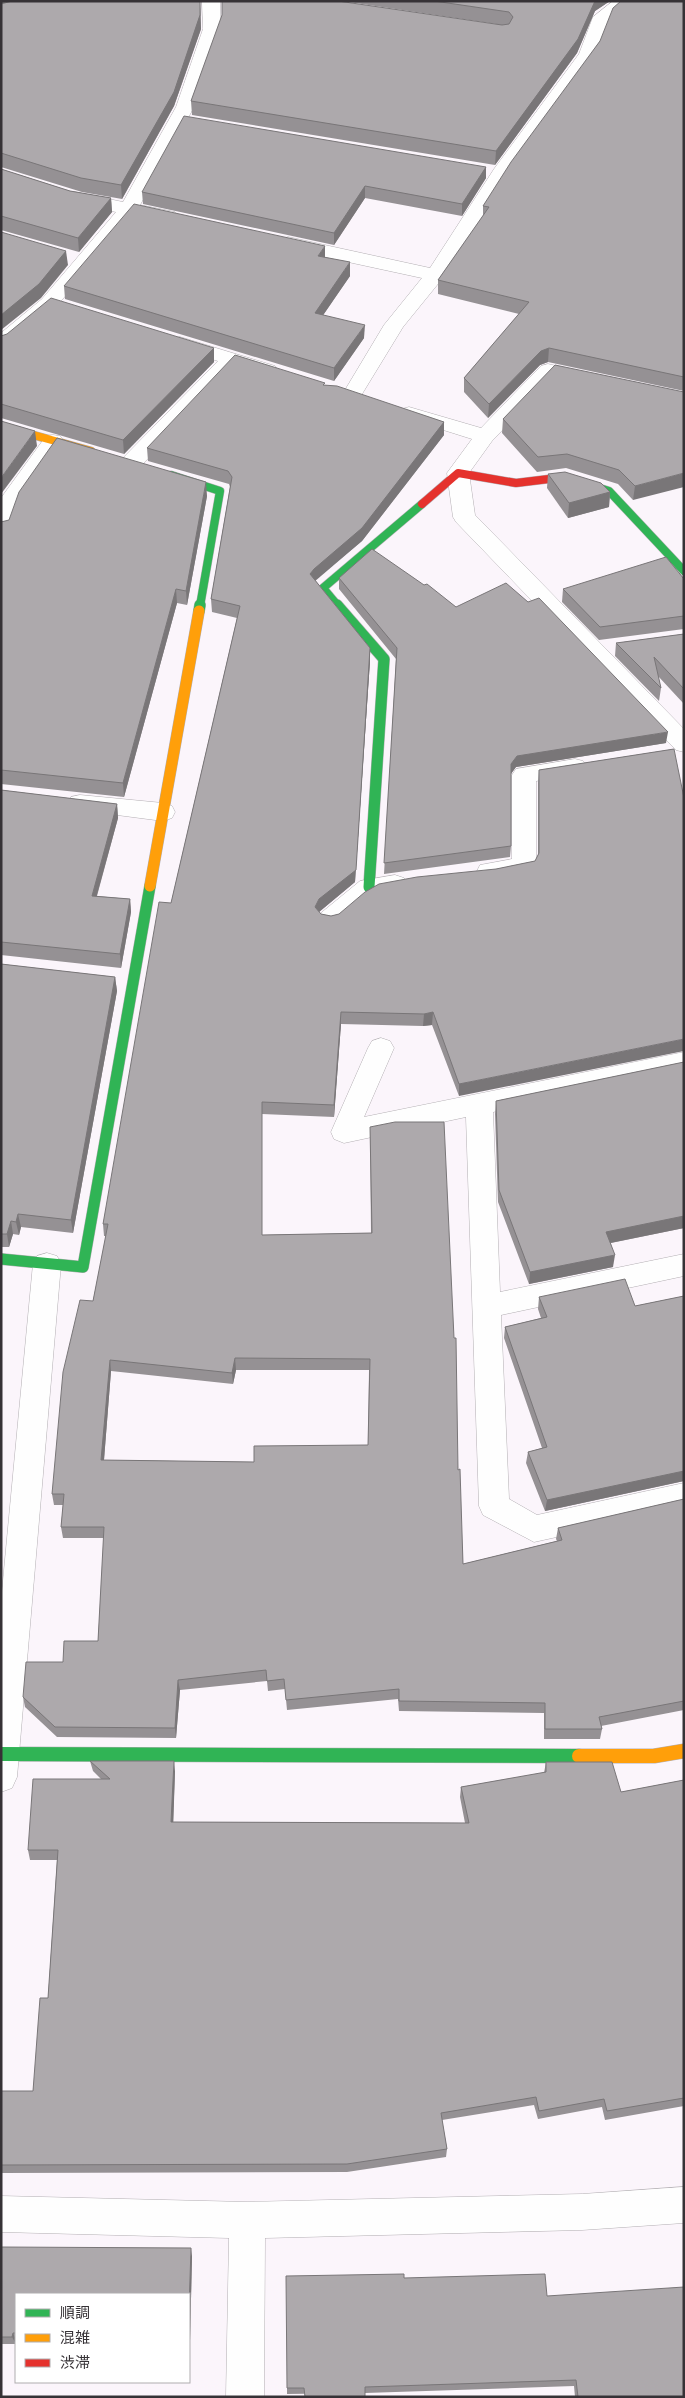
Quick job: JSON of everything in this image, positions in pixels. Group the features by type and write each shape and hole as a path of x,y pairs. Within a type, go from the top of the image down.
{"street":[{"path":"1,343 58,306 86,262 129,208 179,120 212,29 211,1"},
{"path":"486,436 361,398 394,325 435,275 501,173 588,54 602,17 622,3 674,6 677,1"},
{"path":"179,120 198,123"},
{"path":"482,170 501,173"},
{"path":"61,194 186,220"},
{"path":"273,239 435,275"},
{"path":"67,256 86,262"},
{"path":"158,336 287,376"},
{"path":"132,463 231,359"},
{"path":"369,887 384,659 323,588 458,473 486,436 548,370 606,383"},
{"path":"1,426 105,455"},
{"path":"1,528 8,504 53,441"},
{"path":"1,1259 83,1267 220,491 158,471"},
{"path":"458,473 516,483 565,477 609,491 684,571"},
{"path":"458,473 464,517 593,650 678,749"},
{"path":"593,650 620,646"},
{"path":"466,874 524,866 524,775 599,763"},
{"path":"58,801 163,812"},
{"path":"330,919 369,887 417,881"},
{"path":"105,978 134,981"},
{"path":"381,1048 344,1132 684,1062"},
{"path":"479,1104 494,1506 534,1529 684,1496"},
{"path":"47,1264 2,1761 654,1756 684,1751"},
{"path":"486,1307 684,1265"},
{"path":"1,2214 247,2220 582,2212 684,2205"},
{"path":"244,2397 247,2220"}],"building":[{"path":"12,1 200,1 200,15 174,92 121,185 81,178 1,153 1,4"},
{"path":"222,1 338,1 502,25 509,24 513,17 509,12 434,1 595,1 578,39 496,151 191,101 222,15"},
{"path":"621,1 684,1 684,377 549,348 541,351 489,404 464,378 529,302 438,280 489,207 483,206 511,162 600,41 613,8"},
{"path":"184,116 486,167 462,204 365,186 334,233 142,192"},
{"path":"1,169 70,191 111,198 78,238 1,216"},
{"path":"134,204 325,246 318,256 350,262 315,313 365,325 334,368 64,286"},
{"path":"1,232 66,251 39,284 1,315"},
{"path":"51,298 214,348 123,440 1,404 1,336 7,334"},
{"path":"235,355 325,383 323,385 337,386 444,422 362,528 310,574 370,648 356,870 319,899 315,907 321,914 331,916 339,914 365,892 379,884 417,877 496,869 535,861 539,853 539,770 674,749 684,798 684,1039 459,1084 433,1012 424,1014 341,1012 334,1105 262,1102 262,1235 372,1233 370,1127 395,1122 444,1122 454,1338 456,1338 458,1470 460,1469 463,1564 562,1540 558,1528 684,1499 684,1701 599,1717 602,1729 545,1729 545,1703 399,1701 399,1689 286,1700 284,1679 267,1681 266,1670 178,1680 175,1728 55,1727 23,1697 26,1662 63,1662 64,1641 98,1641 104,1527 61,1527 64,1494 52,1494 63,1372 80,1300 93,1301 108,1224 103,1224 159,902 171,903 240,606 211,599 232,477 228,471 147,448","holes":["235,1358 370,1359 368,1445 254,1446 254,1462 101,1460 110,1360 232,1373"]},
{"path":"555,365 684,392 684,473 635,486 619,470 567,454 538,457 503,419"},
{"path":"1,421 35,431 1,478"},
{"path":"57,438 206,482 186,591 176,589 123,783 1,770 1,522 9,520 19,492"},
{"path":"565,472 601,483 610,492 569,503 548,474"},
{"path":"372,549 424,585 427,584 456,607 506,583 528,602 539,598 668,732 517,756 511,764 511,846 384,863 397,648 339,578"},
{"path":"666,557 684,579 684,616 600,627 563,589"},
{"path":"684,634 684,689 654,657 661,688 616,643"},
{"path":"1,790 117,804 92,896 130,899 120,954 1,942"},
{"path":"1,964 115,977 71,1220 18,1214 16,1222 11,1221 7,1234 1,1234"},
{"path":"684,1062 684,1216 606,1232 615,1255 530,1272 499,1190 496,1101"},
{"path":"625,1279 635,1306 684,1296 684,1471 547,1500 528,1452 547,1447 505,1327 547,1317 539,1297"},
{"path":"90,1761 174,1761 171,1822 469,1823 461,1787 546,1772 546,1762 612,1762 621,1792 684,1780 684,2098 607,2111 604,2099 539,2111 536,2097 441,2113 447,2149 347,2164 1,2165 1,2091 33,2091 40,1998 48,1998 58,1850 28,1850 33,1779 110,1779"},
{"path":"1,2247 191,2248 190,2293 15,2293 15,2333 13,2333 12,2337 1,2337"},
{"path":"404,2274 404,2278 545,2274 547,2296 684,2287 684,2397 578,2397 576,2380 365,2387 365,2397 305,2397 304,2388 287,2388 286,2276"}],"traffic: fast":[{"path":"171,475 220,491 199,611"},
{"path":"557,478 565,477 609,491 684,571"},
{"path":"369,887 384,659 323,588 422,504"},
{"path":"1,1259 83,1267 150,886"},
{"path":"1,1754 579,1756"}],"traffic: slow":[{"path":"1,426 91,451"},
{"path":"150,886 199,611"},
{"path":"579,1756 654,1756 684,1751"}],"traffic: jam":[{"path":"422,504 458,473 516,483 557,478"}]}
